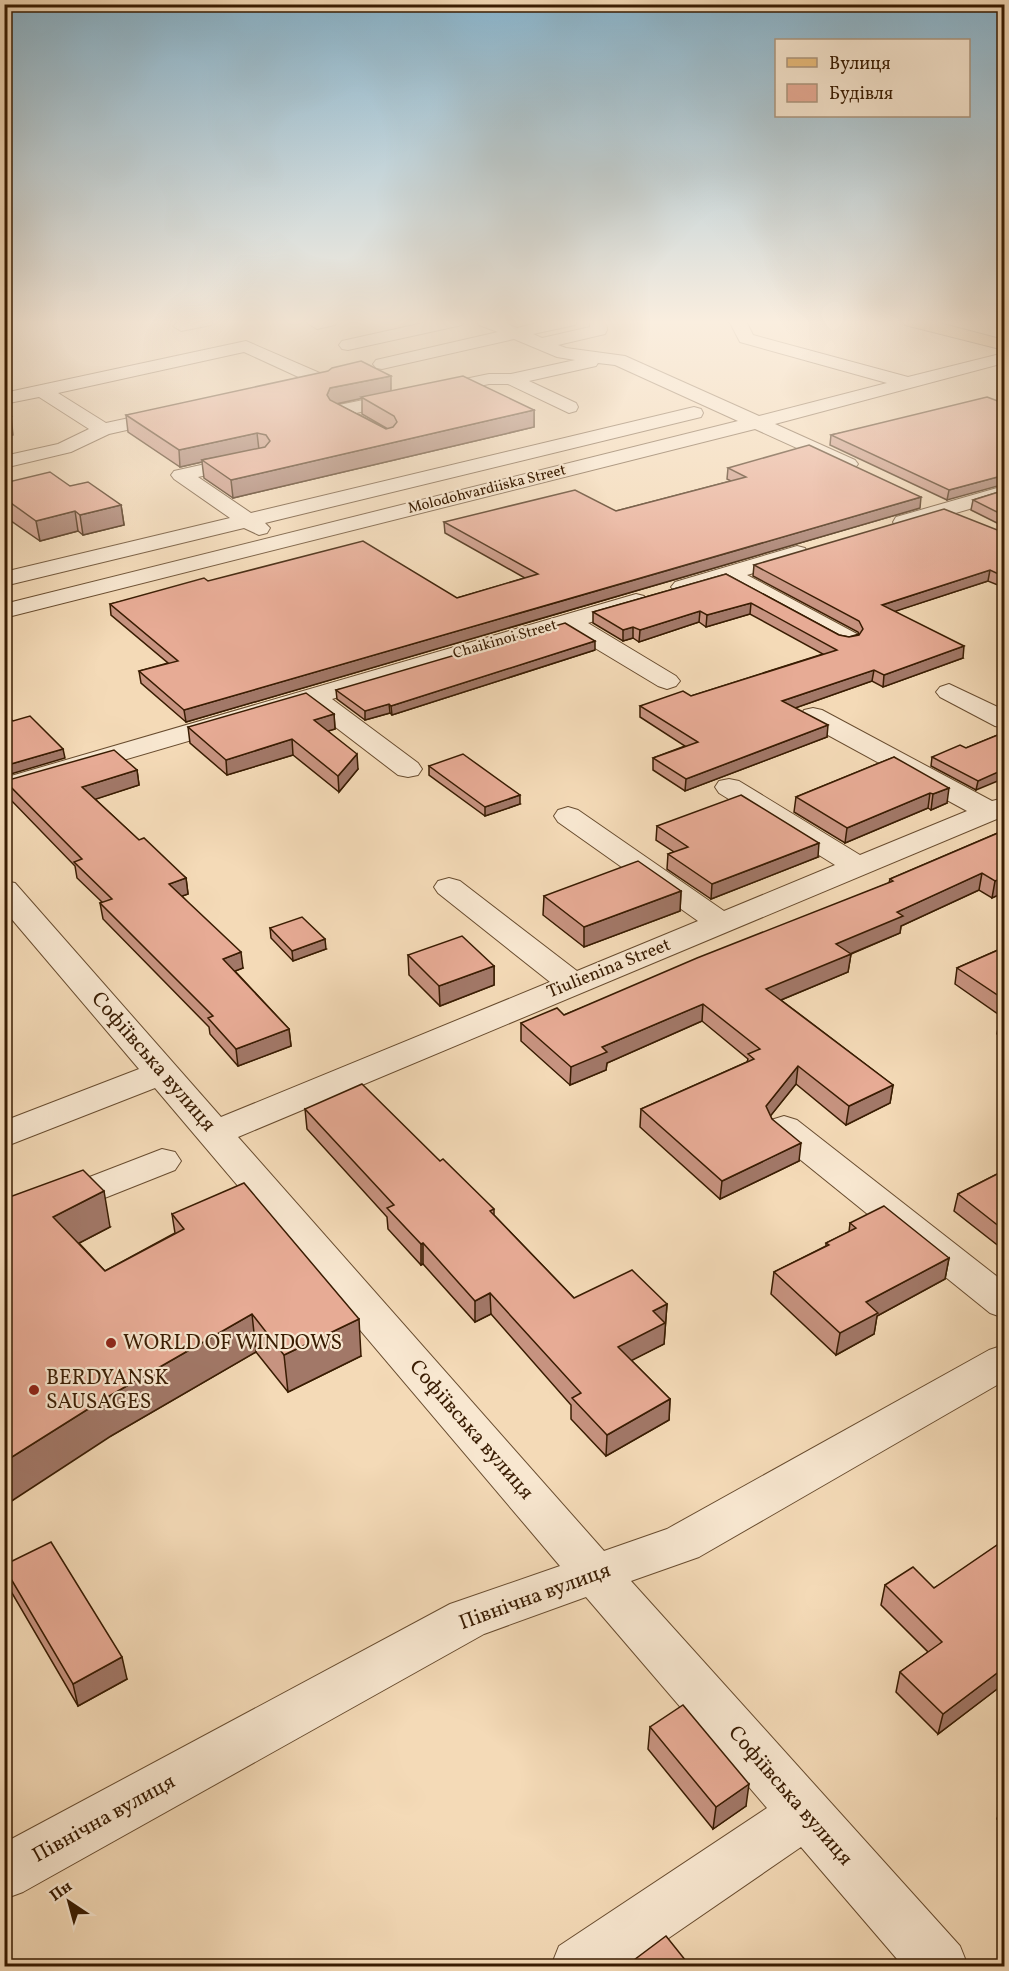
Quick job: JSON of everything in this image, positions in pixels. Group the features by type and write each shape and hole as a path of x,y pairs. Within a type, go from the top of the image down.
{"street":[{"path":"76,413 103,430"},
{"path":"4,462 64,448 103,430 179,413"},
{"path":"342,413 386,438"},
{"path":"9,573 249,521 694,413"},
{"path":"739,413 863,471"},
{"name":"Molodohvardiiska Street","path":"4,611 794,413"},
{"path":"259,458 181,475 280,542"},
{"path":"877,530 1005,492"},
{"path":"915,495 975,523"},
{"name":"Chaikinoi Street","path":"4,787 819,547"},
{"path":"9,573 47,601"},
{"path":"728,574 848,639"},
{"path":"568,621 667,681"},
{"path":"948,692 1005,720"},
{"path":"312,696 408,769"},
{"path":"813,716 998,809"},
{"path":"729,787 859,867"},
{"name":"Tiulienina Street","path":"214,1132 998,809"},
{"path":"568,816 721,923"},
{"path":"449,887 573,984"},
{"name":"Софіївська вулиця","path":"4,890 595,1574 940,1966"},
{"path":"4,1135 162,1073"},
{"path":"784,1128 1005,1303"},
{"path":"4,1225 162,1161"},
{"name":"Північна вулиця","path":"4,1873 467,1619 683,1543 1000,1370"},
{"path":"579,1966 806,1814"}],"building":[{"path":"135,413 355,413 386,429 393,427 397,422 394,416 389,413 521,413 231,480 202,460 265,447 270,441 266,435 257,433 179,450 126,415"},
{"path":"921,413 1005,413 1005,475 949,490 831,435"},
{"path":"809,445 921,497 184,710 139,671 178,661 110,604 204,578 208,581 363,541 457,598 538,574 444,522 575,490 616,511 746,477 728,468"},
{"path":"50,472 70,486 88,482 121,505 80,515 75,511 36,521 4,498 4,483"},
{"path":"1005,490 1005,516 973,500"},
{"path":"944,509 1005,533 1005,577 990,570 882,605 964,646 884,675 874,670 782,701 828,725 686,779 653,758 698,742 640,706 683,691 691,696 837,650 751,603 707,615 700,611 640,630 633,627 623,630 593,612 726,574 839,635 849,637 859,635 863,629 859,621 754,565"},
{"path":"565,623 595,641 391,706 389,704 365,711 336,690"},
{"path":"306,693 334,714 314,720 357,754 338,776 292,739 226,760 188,727"},
{"path":"4,713 13,721 30,716 63,749 4,766"},
{"path":"1005,732 1005,767 1003,767 1005,769 978,781 932,757 960,745 966,748"},
{"path":"114,750 137,770 82,787 139,840 144,838 186,878 169,884 241,952 223,959 289,1029 236,1049 208,1018 213,1016 100,903 112,899 74,862 82,859 5,781"},
{"path":"463,754 520,795 485,807 429,766"},
{"path":"894,757 949,788 930,793 847,828 796,797"},
{"path":"741,795 819,843 712,884 668,854 688,847 657,826"},
{"path":"1005,830 1005,877 995,881 982,873 897,912 903,916 836,944 851,954 766,989 893,1085 849,1106 798,1066 766,1106 772,1119 801,1143 722,1181 641,1109 754,1059 748,1054 760,1049 703,1004 602,1047 607,1052 571,1067 521,1023 557,1008 564,1015 697,958 893,881 890,879"},
{"path":"638,861 681,891 584,927 544,896"},
{"path":"302,917 325,939 292,951 270,928"},
{"path":"462,936 494,966 439,986 408,955"},
{"path":"1005,947 1005,1000 957,968"},
{"path":"362,1084 440,1161 443,1159 494,1209 490,1211 574,1298 632,1270 667,1304 653,1311 665,1323 618,1347 670,1399 607,1435 572,1398 581,1393 490,1293 475,1301 423,1243 421,1244 387,1208 394,1205 305,1109"},
{"path":"83,1170 104,1191 53,1217 105,1271 184,1229 172,1214 244,1183 359,1319 284,1355 252,1314 104,1399 4,1462 4,1199"},
{"path":"1005,1170 1005,1231 958,1194"},
{"path":"884,1206 949,1258 866,1302 878,1313 840,1333 774,1272 829,1245 826,1243 856,1228 850,1223"},
{"path":"51,1542 122,1657 73,1684 4,1567"},
{"path":"1000,1543 1005,1547 1005,1667 943,1714 900,1672 942,1642 885,1585 913,1567 934,1588"},
{"path":"683,1705 749,1784 716,1807 650,1727"},
{"path":"666,1936 690,1966 626,1966"}],"place":[{"name":"WORLD OF WINDOWS","path":"111,1343"},
{"name":"BERDYANSK SAUSAGES","path":"34,1390"}]}
